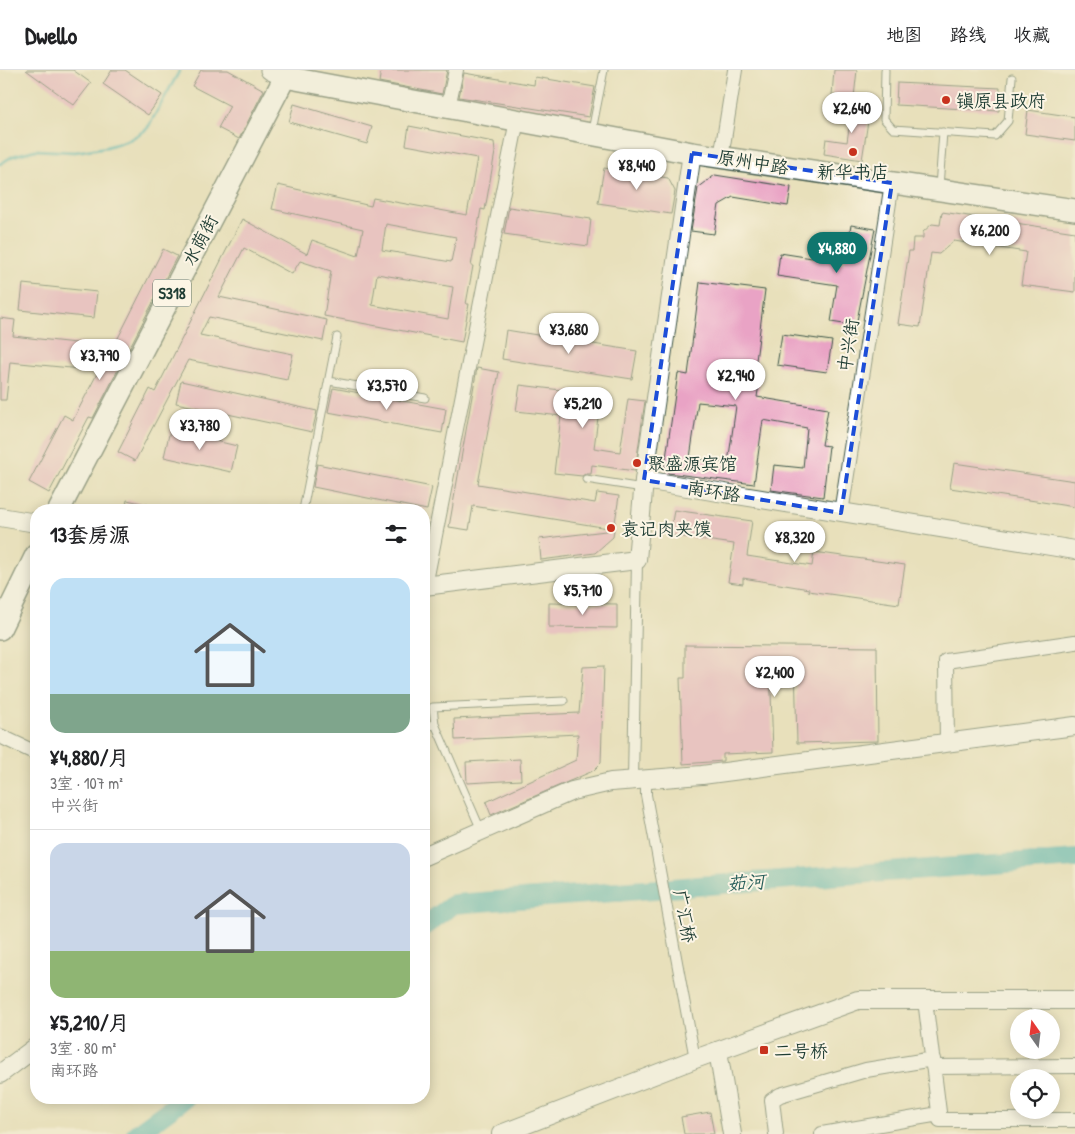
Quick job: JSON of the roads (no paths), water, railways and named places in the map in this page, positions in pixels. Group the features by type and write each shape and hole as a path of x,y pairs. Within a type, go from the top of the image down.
{"main road":[{"name":"原州中路","path":"281,72 448,107 721,158 938,190 1074,205"},
{"name":"水荫街","path":"62,504 281,72"},
{"path":"0,629 30,567"}],"street":[{"path":"448,107 456,70"},
{"path":"721,158 734,70"},
{"path":"430,556 517,120"},
{"path":"430,585 637,560 643,484 692,153"},
{"name":"中兴街","path":"841,513 892,183"},
{"name":"南环路","path":"643,484 1075,550"},
{"path":"0,516 30,522"},
{"name":"广汇桥","path":"637,560 642,785 696,1059"},
{"path":"947,744 946,661 1075,642"},
{"path":"430,853 572,790 611,782 642,785 702,775 1075,726"},
{"path":"0,736 30,750"},
{"path":"501,1134 696,1059 858,1000 1075,1000"},
{"path":"925,1000 940,1120 954,1122 1075,1120"},
{"path":"0,1074 30,1051"},
{"path":"718,1051 732,1134"},
{"path":"776,1134 772,1100 780,1095 866,1070 933,1063 1075,1066"},
{"path":"822,1134 939,1114"}],"lane":[{"path":"592,134 604,70"},
{"path":"885,70 884,119 893,130 995,136 1008,121 1012,78"},
{"path":"938,190 943,132"},
{"path":"304,504 337,337"},
{"path":"328,381 425,398"},
{"path":"586,479 643,484"},
{"path":"482,830 435,724 433,707 564,701"},
{"path":"430,726 435,724"}],"waterway":[{"path":"0,164 13,156 35,150 75,152 107,147 131,139 147,129 180,70"},
{"name":"茹河","path":"430,922 454,904 1075,858"},
{"name":"茹河","path":"136,1134 177,1104"}],"place":[{"name":"镇原县政府","path":"946,100"},
{"name":"新华书店","path":"853,152"},
{"name":"聚盛源宾馆","path":"637,463"},
{"name":"袁记肉夹馍","path":"611,528"},
{"name":"二号桥","path":"764,1050"}]}
